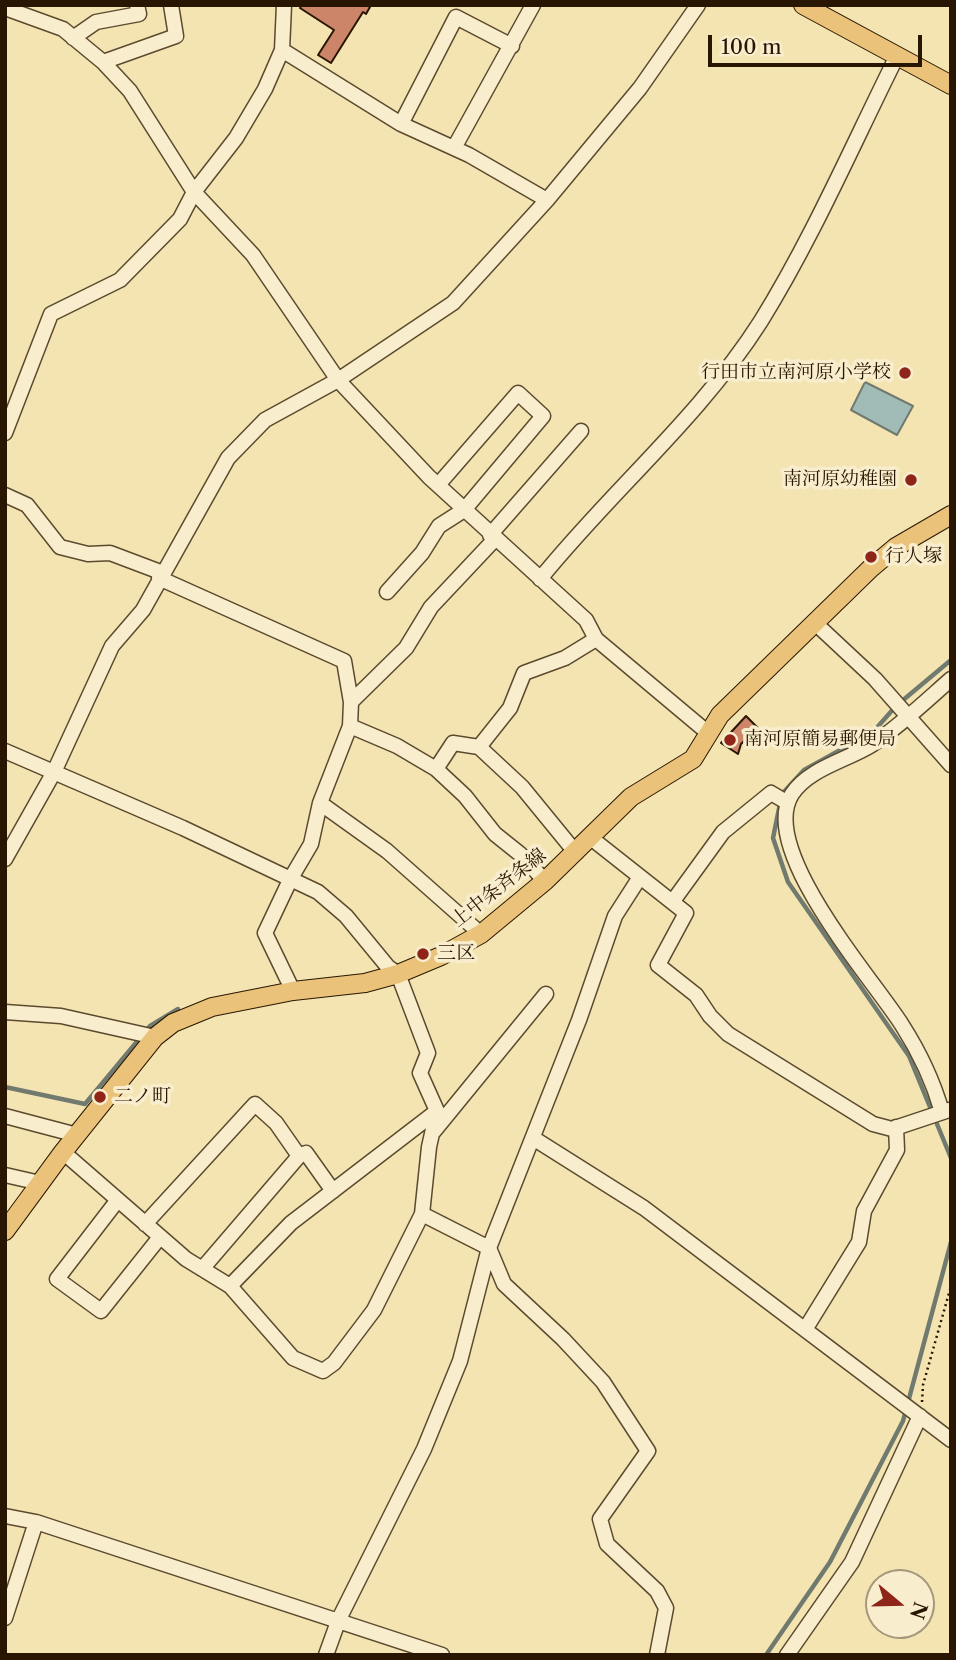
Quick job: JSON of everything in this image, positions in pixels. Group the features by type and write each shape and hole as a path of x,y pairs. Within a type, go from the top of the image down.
{"main road":[{"path":"803,5 951,85"},
{"name":"上中条斉条線","path":"5,1231 63,1152 155,1037 173,1023 212,1007 293,991 365,983 398,974 441,956 481,933 576,853 631,797 693,759 707,732 720,715 814,622 897,547 951,515"}],"street":[{"path":"73,38 96,22 139,14 137,5"},
{"path":"103,62 176,36 171,5"},
{"path":"5,433 51,314 120,280 180,219 194,192 236,138 265,89 282,50 284,5"},
{"path":"454,148 533,5"},
{"path":"5,859 54,772 112,646 143,610 228,458 265,420 338,380 453,303 547,200 640,88 698,5"},
{"path":"5,8 63,29 103,62 130,91 194,192 253,255 338,380 438,485 586,620 596,639 707,732"},
{"path":"401,124 456,17 512,47"},
{"path":"282,50 401,124 454,148 547,200"},
{"path":"540,579 597,512 656,452 712,388 760,321 897,56"},
{"path":"387,592 422,553 439,526 464,510 543,416 518,393 438,485"},
{"path":"351,702 407,648 431,607 581,430"},
{"path":"5,495 27,505 60,547 88,554 110,553 344,660 351,702 350,726 320,803 311,844 291,878 265,933 293,991"},
{"path":"814,622 910,715 951,765"},
{"path":"480,747 510,708 524,673 565,658 596,639"},
{"path":"591,838 686,913 658,965 696,995 710,1016 729,1034 873,1124 896,1127 946,1111 904,1029 806,889 786,834 788,803 793,792 816,773 872,744 951,679"},
{"path":"350,726 410,752 436,769 465,796 495,834 520,854 545,881"},
{"path":"436,769 453,743 480,747 522,787 576,853"},
{"path":"5,751 318,892 345,916 388,967 398,974 428,1053 421,1073 438,1111 432,1133 422,1214 374,1310 334,1363 323,1371 293,1359 230,1286 202,1269 160,1237 63,1152"},
{"path":"673,901 723,832 771,793 788,803"},
{"path":"320,803 387,851 481,933"},
{"path":"326,1655 339,1619 424,1449 460,1361 489,1248 533,1138 615,916 639,877"},
{"path":"432,1133 546,994"},
{"path":"5,1012 61,1016 155,1037"},
{"path":"145,1224 255,1104 276,1123 299,1156"},
{"path":"230,1286 291,1223 438,1111"},
{"path":"5,1116 77,1135"},
{"path":"806,1328 859,1242 864,1211 897,1150 896,1127"},
{"path":"533,1138 644,1208 951,1440"},
{"path":"202,1269 299,1156 306,1153 333,1191"},
{"path":"5,1175 40,1183"},
{"path":"117,1201 57,1279 101,1311 160,1237"},
{"path":"422,1214 489,1248 504,1284 563,1339 603,1382 648,1451 600,1519 607,1544 657,1591 666,1608 657,1655"},
{"path":"787,1655 852,1562 920,1416"},
{"path":"5,1516 36,1522 339,1619 442,1655"},
{"path":"5,1618 36,1522"}],"path":[{"path":"920,1416 923,1384 951,1286"}],"water":[{"path":"865,382 913,406 897,435 851,410"}],"building":[{"path":"302,5 370,7 366,14 363,12 331,63 318,55 334,30 300,8"},
{"path":"746,716 758,728 741,744 738,754 721,743"}],"waterway":[{"path":"951,660 896,706 873,732 804,770 782,794 773,838 788,882 909,1056 951,1158"},
{"path":"5,1087 85,1104 150,1026 178,1009"},
{"path":"766,1655 830,1562 903,1421 951,1242"}],"place":[{"name":"行田市立南河原小学校","path":"905,373"},
{"name":"南河原幼稚園","path":"911,480"},
{"name":"行人塚","path":"871,557"},
{"name":"南河原簡易郵便局","path":"730,740"},
{"name":"三区","path":"423,954"},
{"name":"二ノ町","path":"100,1097"}]}
